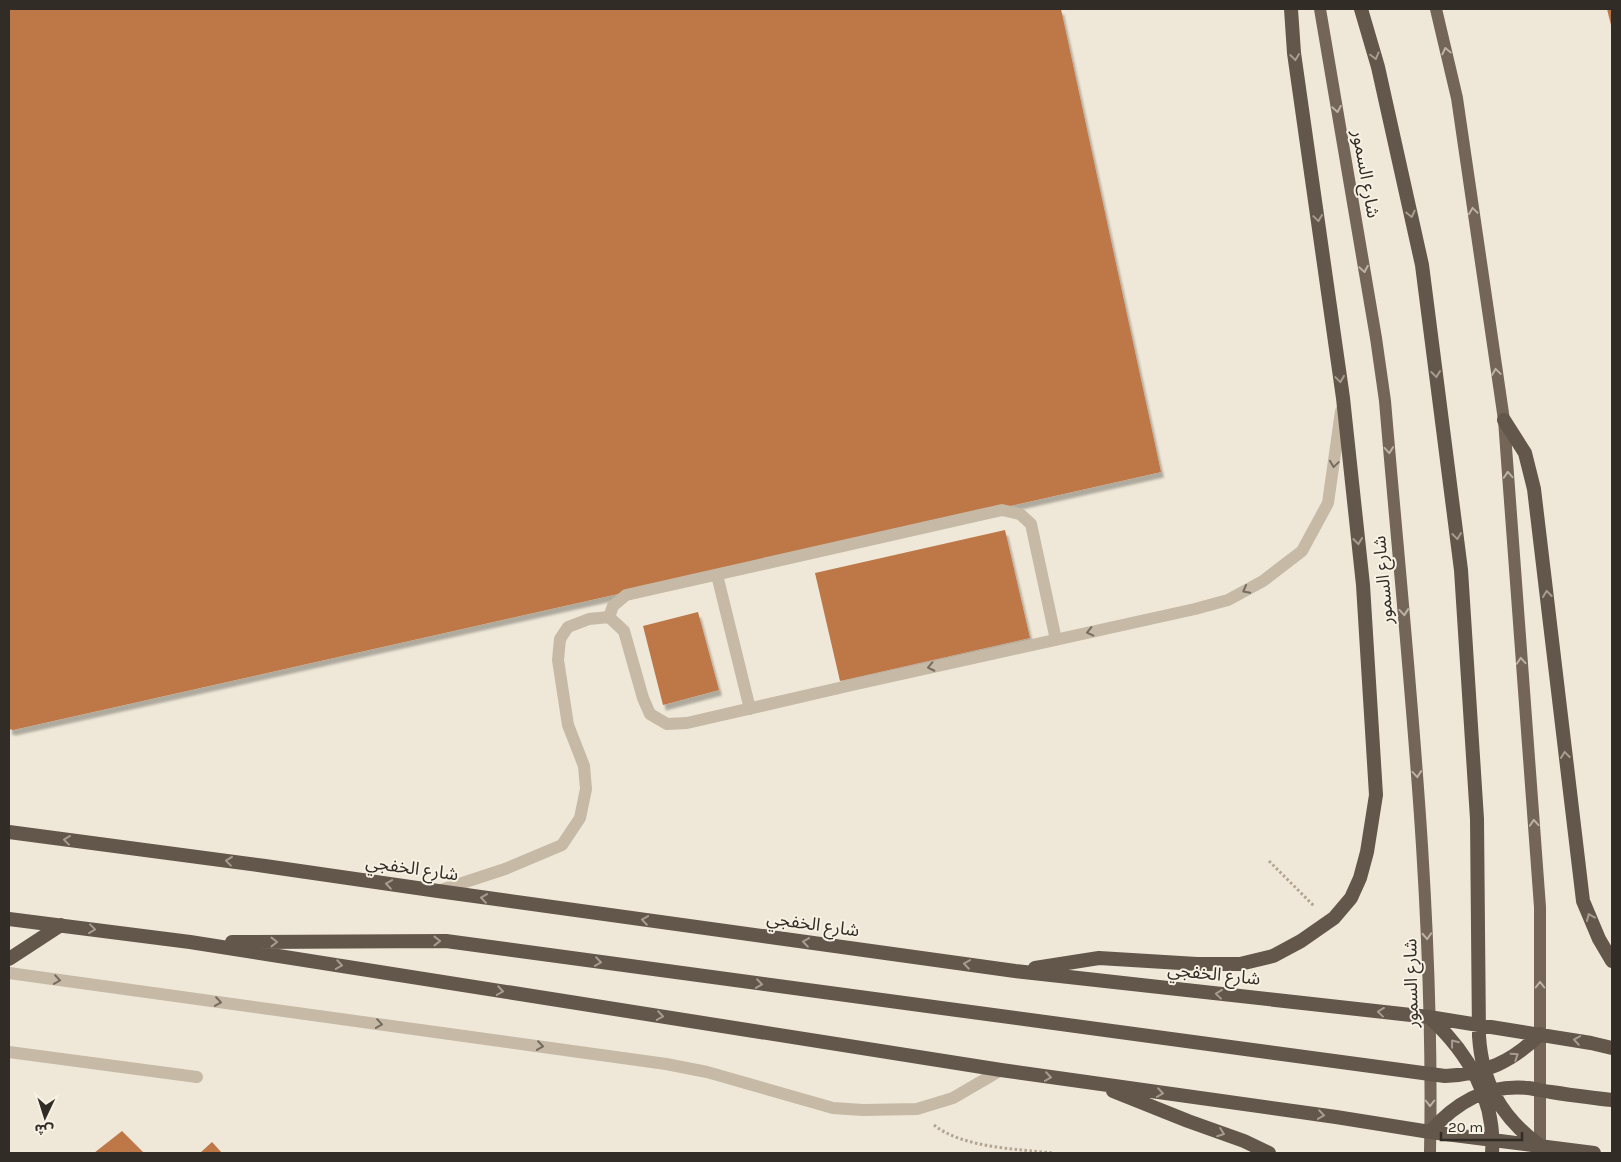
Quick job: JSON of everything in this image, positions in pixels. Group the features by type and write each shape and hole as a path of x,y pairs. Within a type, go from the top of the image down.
{"highway":[{"path":"1015,971 1099,958 1197,964 1240,964 1273,956 1319,930 1334,918 1351,898 1360,878 1367,852 1376,795 1363,585 1343,398 1294,53 1291,9"},
{"path":"1361,9 1378,67 1422,265 1461,570 1477,818 1479,1072"},
{"path":"1504,420 1525,453 1534,488 1583,901 1612,961"},
{"name":"شارع الخفجي","path":"9,832 1015,971 1429,1017 1540,1034 1612,1048"},
{"path":"9,919 190,942 1001,1070 1430,1132 1492,1146 1594,1153"},
{"path":"9,959 62,925"},
{"path":"190,942 446,941 1444,1076 1479,1072 1515,1056 1540,1034"},
{"path":"1429,1017 1455,1042 1479,1072 1487,1092 1492,1146"},
{"path":"1094,1083 1188,1121 1244,1141 1269,1153"},
{"path":"1430,1132 1453,1108 1487,1092 1516,1088 1612,1100"},
{"path":"1487,1092 1512,1122 1540,1150"}],"main road":[{"name":"شارع السمور","path":"1320,9 1385,401 1422,826 1428,961 1430,1153"},
{"path":"1436,9 1457,98 1504,420 1540,908 1540,1150"}],"street":[{"path":"438,891 505,869 562,845 580,818 586,789 584,766 568,725 558,660 560,639 568,628 589,619 609,617 624,630 643,698 650,714 667,724 687,723 1228,600 1264,581 1302,551 1328,504 1343,398"},
{"path":"609,617 613,606 626,595 1002,510 1020,514 1030,524 1056,640"},
{"path":"717,575 750,708"},
{"path":"9,973 666,1064 707,1072 833,1108 863,1110 917,1109 953,1098 1001,1070"},
{"path":"9,1052 197,1077"}],"path":[{"path":"1269,861 1321,913 1314,922 1319,930"},
{"path":"917,1109 939,1129 966,1142 1053,1153"}],"building":[{"path":"9,9 1061,9 1161,472 13,730 9,729"},
{"path":"1607,9 1612,9 1612,29"},
{"path":"1005,530 1030,638 840,681 815,573"},
{"path":"698,612 719,690 663,705 643,626"},
{"path":"122,1131 144,1153 94,1153"},
{"path":"212,1142 222,1153 200,1153"}]}
